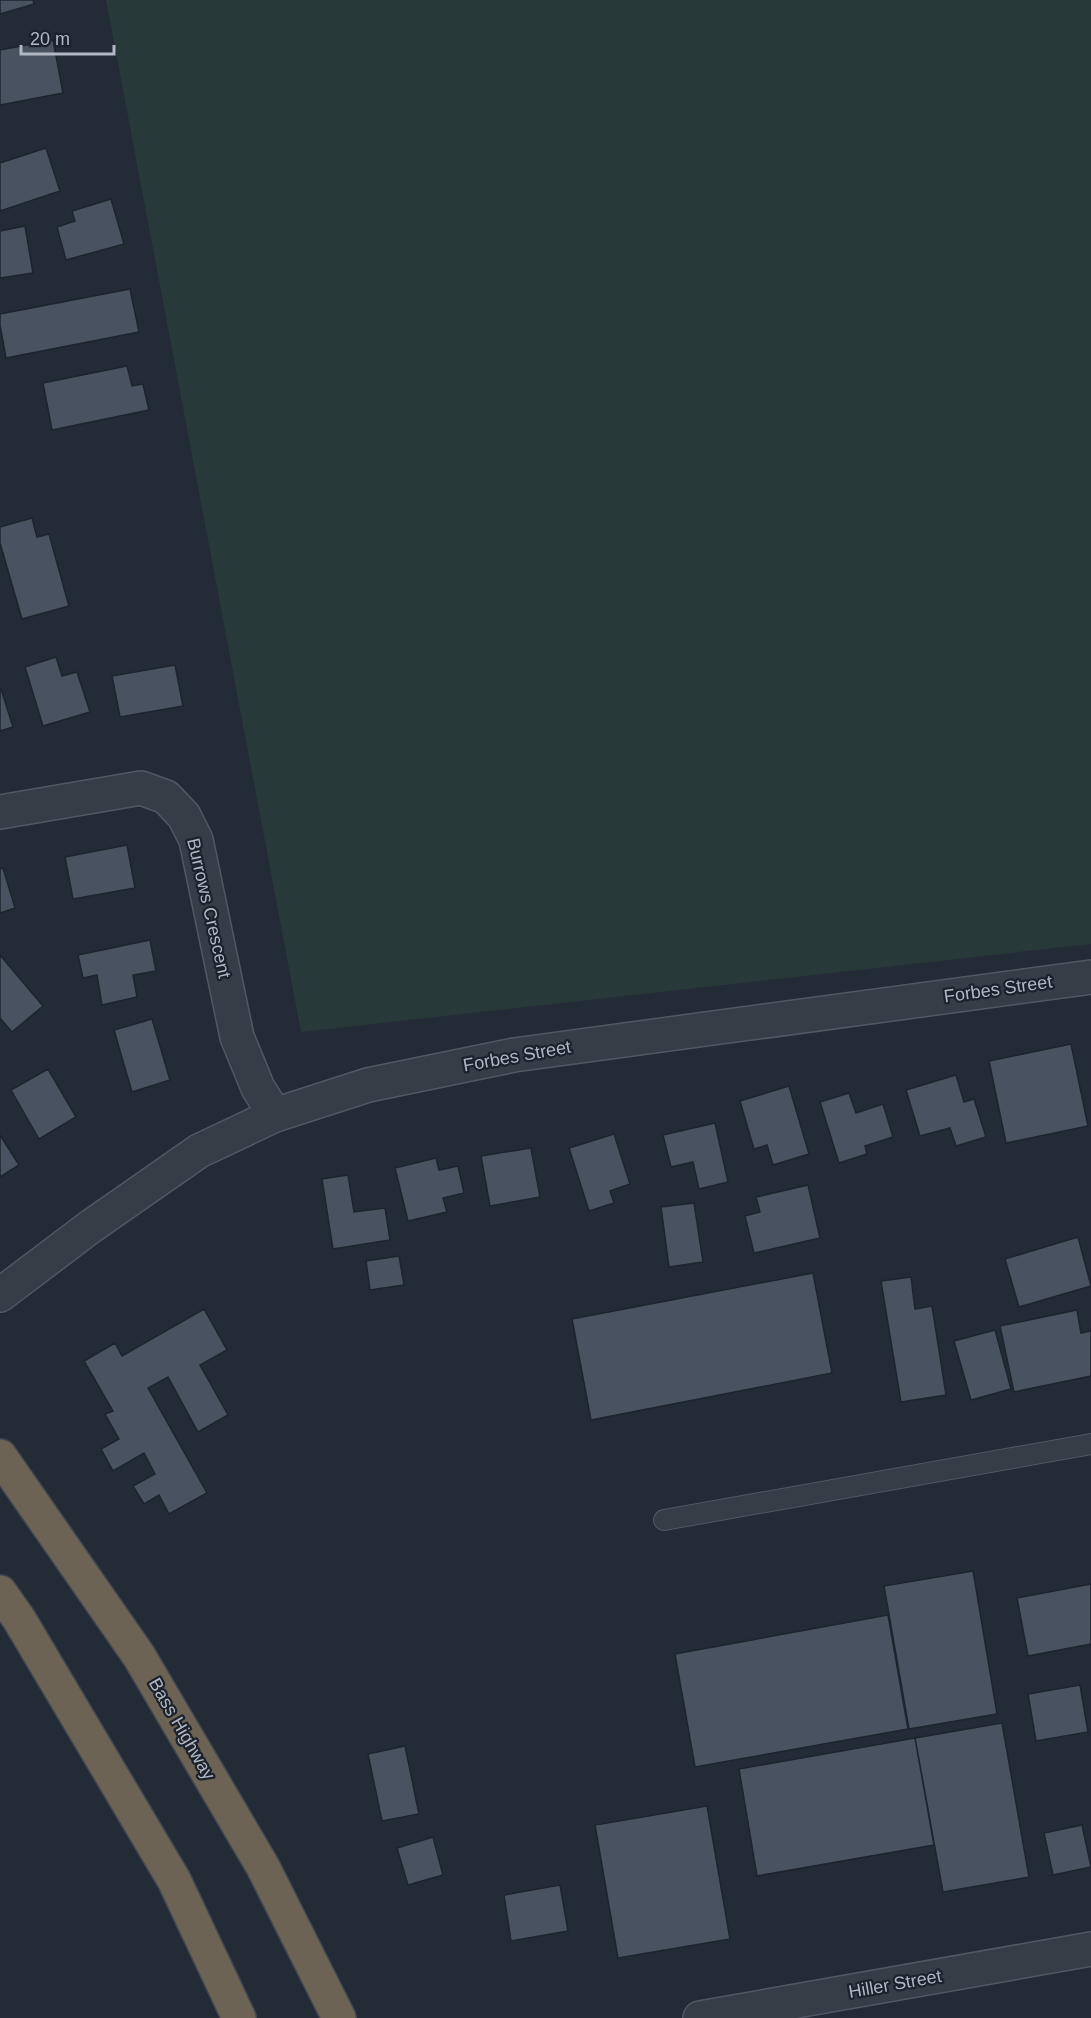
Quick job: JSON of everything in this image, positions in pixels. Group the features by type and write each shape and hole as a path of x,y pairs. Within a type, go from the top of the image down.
{"highway":[{"name":"Bass Highway","path":"0,1456 139,1656 263,1867 339,2018"},
{"path":"0,1592 19,1619 174,1880 239,2018"}],"street":[{"name":"Burrows Crescent","path":"0,812 141,788 166,797 184,816 196,840 237,1037 258,1088 275,1115"},
{"name":"Forbes Street","path":"0,1295 90,1227 199,1151 275,1115 368,1085 514,1055 1091,976"},
{"name":"Hiller Street","path":"700,2018 1091,1949"}],"lane":[{"path":"664,1520 1091,1444"}],"shaded area":[{"path":"106,0 1091,0 1091,944 301,1032"}],"building":[{"path":"0,0 33,0 34,4 0,14"},
{"path":"53,40 63,93 0,105 0,50"},
{"path":"46,148 60,191 0,211 0,163"},
{"path":"111,199 124,244 66,260 57,227 75,221 72,211"},
{"path":"25,226 33,273 0,278 0,231"},
{"path":"130,289 139,332 6,358 0,314"},
{"path":"127,366 132,386 143,384 149,410 52,430 43,383"},
{"path":"32,518 37,537 49,534 69,606 22,619 0,543 0,527"},
{"path":"56,657 62,676 77,672 90,712 43,726 25,667"},
{"path":"175,665 183,706 120,717 112,676"},
{"path":"0,690 13,727 0,731"},
{"path":"127,845 135,888 73,899 65,857"},
{"path":"3,868 15,908 0,913 0,869"},
{"path":"150,940 156,971 133,975 137,997 102,1005 97,975 83,978 78,955"},
{"path":"0,955 43,1006 12,1032 0,1018"},
{"path":"152,1019 170,1080 132,1092 114,1030"},
{"path":"1071,1044 1088,1126 1006,1143 989,1061"},
{"path":"48,1069 76,1117 39,1139 11,1090"},
{"path":"956,1075 964,1102 974,1099 986,1137 956,1146 950,1128 920,1136 906,1090"},
{"path":"789,1086 809,1154 773,1165 767,1145 754,1149 740,1101"},
{"path":"849,1093 856,1113 883,1104 893,1137 865,1146 867,1154 839,1163 820,1102"},
{"path":"715,1123 728,1182 699,1189 693,1162 671,1167 663,1135"},
{"path":"614,1134 630,1184 610,1191 614,1203 589,1211 569,1148"},
{"path":"0,1135 19,1165 0,1177"},
{"path":"531,1148 540,1197 490,1206 481,1156"},
{"path":"436,1158 439,1170 458,1166 464,1193 443,1198 447,1212 408,1221 395,1168"},
{"path":"348,1175 354,1212 385,1208 390,1240 333,1249 322,1179"},
{"path":"808,1185 820,1238 754,1253 745,1216 760,1212 756,1197"},
{"path":"694,1203 703,1262 669,1267 661,1207"},
{"path":"1078,1237 1091,1286 1019,1307 1005,1259"},
{"path":"399,1256 404,1285 370,1290 366,1261"},
{"path":"813,1273 832,1373 591,1420 572,1319"},
{"path":"911,1277 915,1309 932,1306 946,1395 901,1402 881,1281"},
{"path":"204,1309 227,1350 200,1365 228,1415 198,1432 168,1377 148,1388 207,1493 169,1514 159,1495 144,1504 133,1486 155,1474 144,1453 113,1471 101,1449 119,1439 105,1414 113,1411 84,1361 115,1343 122,1356"},
{"path":"1077,1310 1081,1333 1091,1331 1091,1376 1014,1392 1000,1326"},
{"path":"995,1330 1011,1389 971,1400 954,1341"},
{"path":"973,1571 997,1714 909,1729 884,1586"},
{"path":"1091,1584 1091,1644 1028,1656 1017,1598"},
{"path":"888,1615 908,1729 695,1767 675,1654"},
{"path":"1080,1685 1088,1732 1036,1741 1028,1694"},
{"path":"1002,1723 1029,1877 943,1892 915,1738"},
{"path":"915,1738 934,1845 757,1876 739,1769"},
{"path":"405,1746 419,1814 382,1821 368,1754"},
{"path":"707,1806 730,1939 618,1958 595,1825"},
{"path":"1082,1825 1091,1867 1053,1875 1044,1833"},
{"path":"433,1837 443,1875 408,1885 397,1848"},
{"path":"560,1885 568,1931 511,1941 504,1895"}]}
